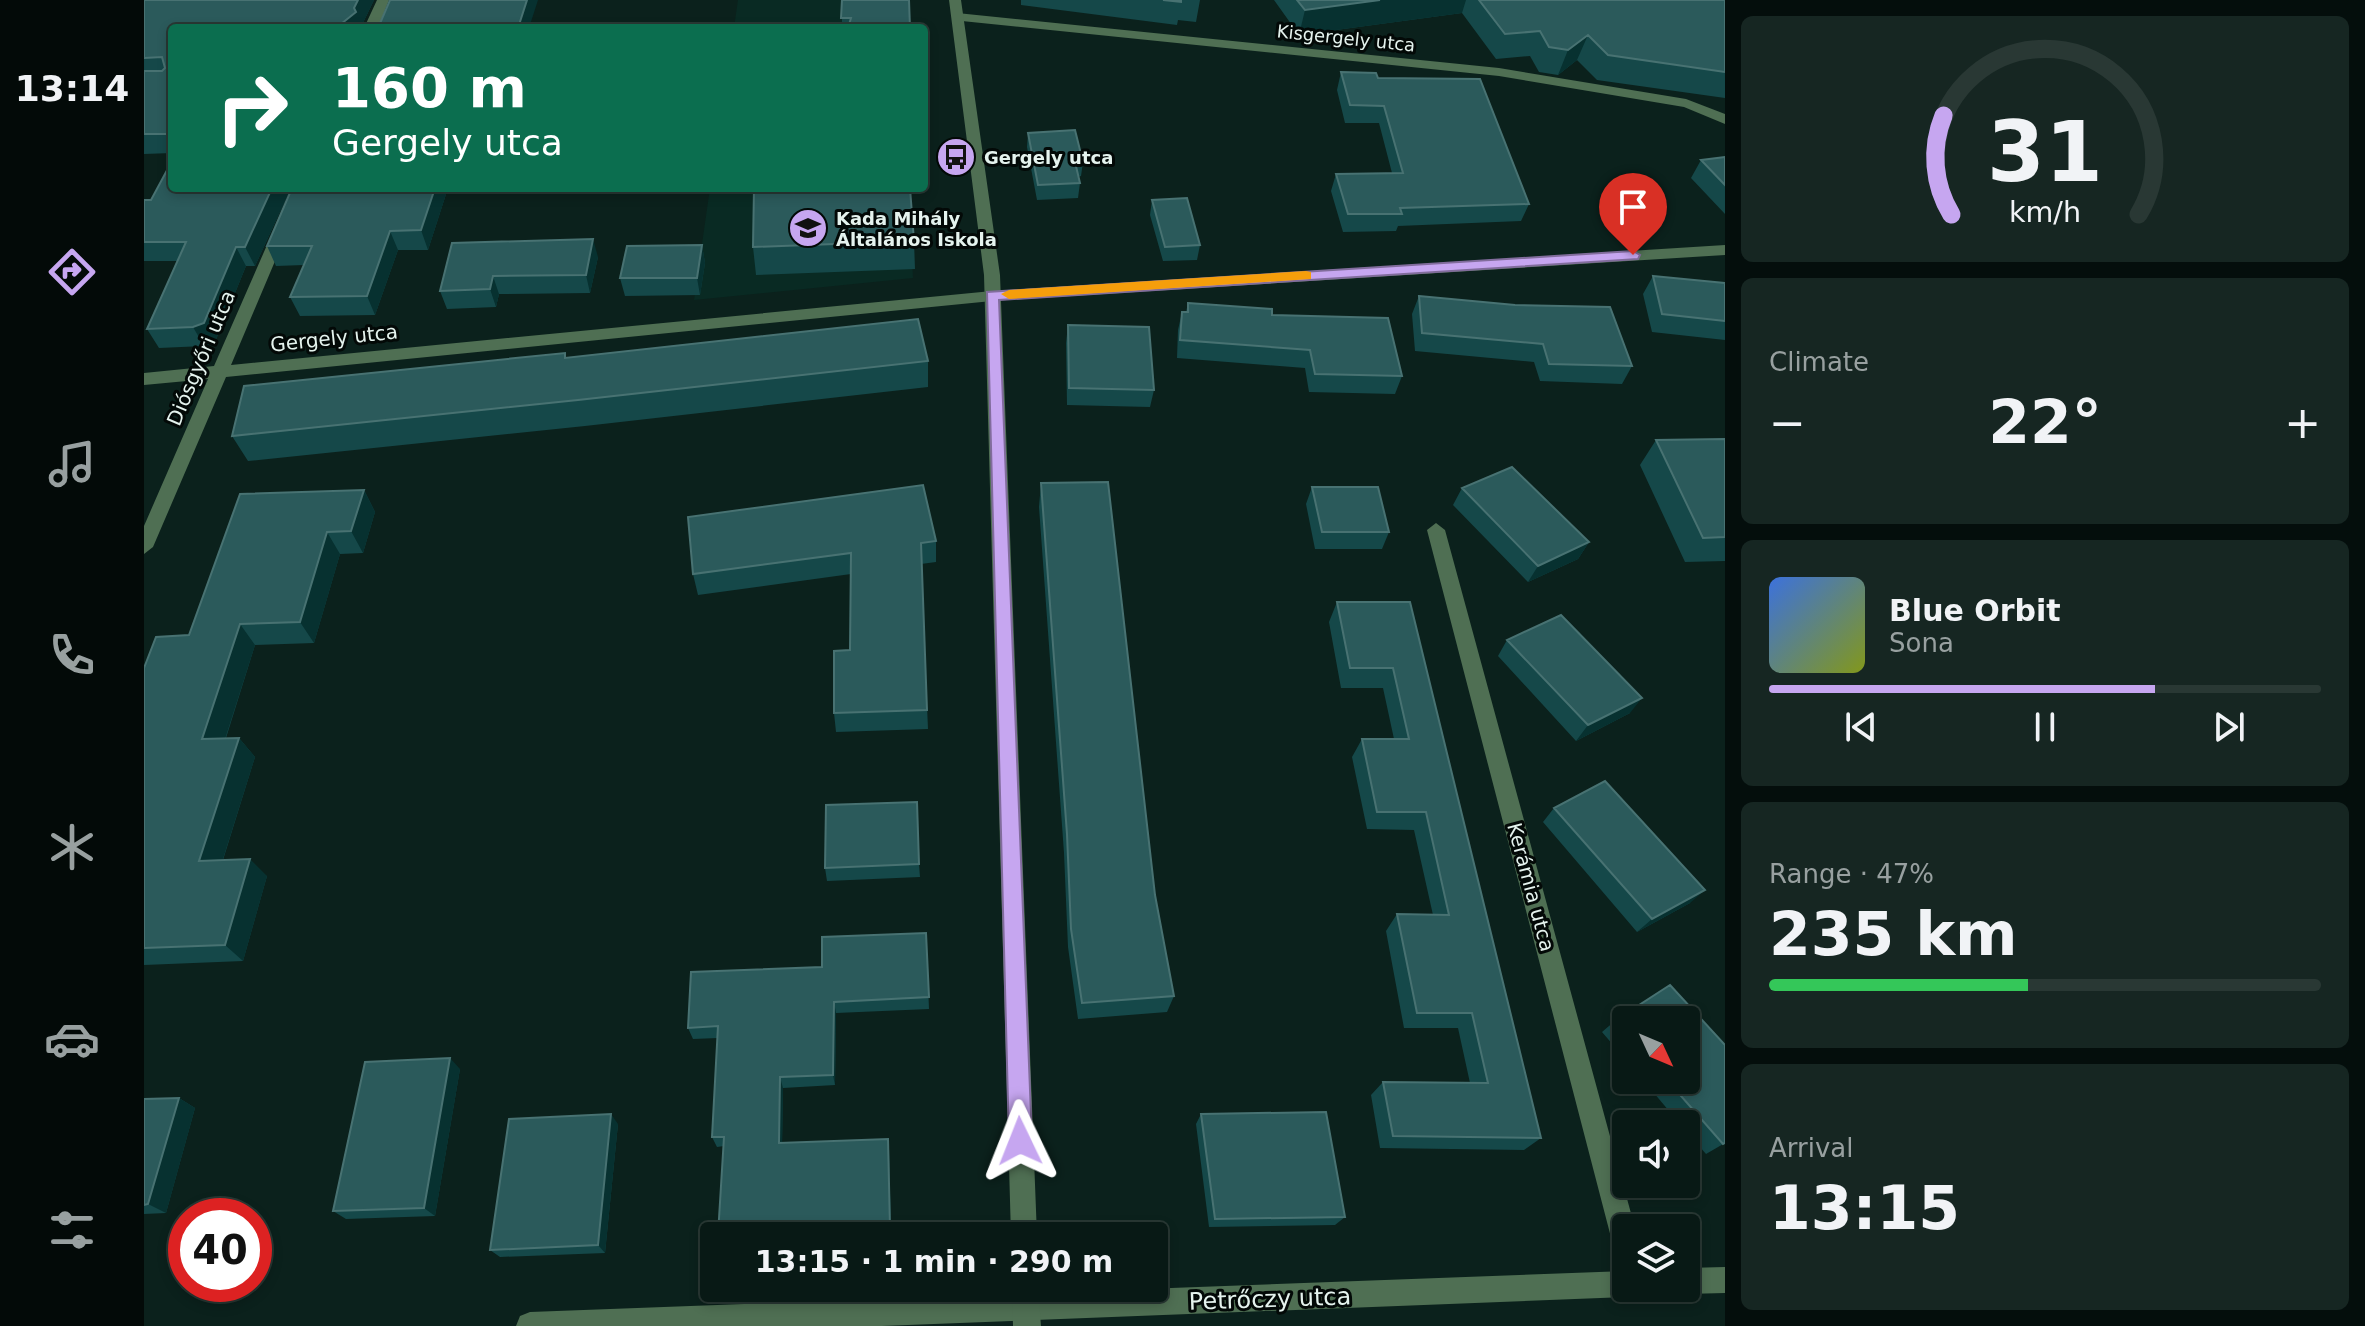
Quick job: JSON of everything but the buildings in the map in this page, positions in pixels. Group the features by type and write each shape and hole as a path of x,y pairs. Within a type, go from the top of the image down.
{"street":[{"path":"373,24 383,0"},
{"path":"955,0 992,296 1024,1222"},
{"name":"Kisgergely utca","path":"957,17 1499,72 1686,103 1725,120"},
{"name":"Diósgyőri utca","path":"144,547 297,192"},
{"name":"Gergely utca","path":"144,379 992,296 1725,250"},
{"name":"Kerámia utca","path":"1436,530 1618,1214"},
{"path":"1700,1281 1725,1280"},
{"name":"Petrőczy utca","path":"530,1326 1612,1285"}],"shaded area":[{"path":"738,0 908,0 909,24 735,24"},
{"name":"Kada Mihály Általános Iskola","path":"709,192 908,192 913,278 694,300"}],"slow traffic":[{"path":"1009,294 1306,276"}],"place":[{"name":"Gergely utca","path":"956,157"},
{"name":"Kada Mihály Általános Iskola","path":"808,228"}],"route":[{"path":"1020,1141 992,296 1633,255"}]}
